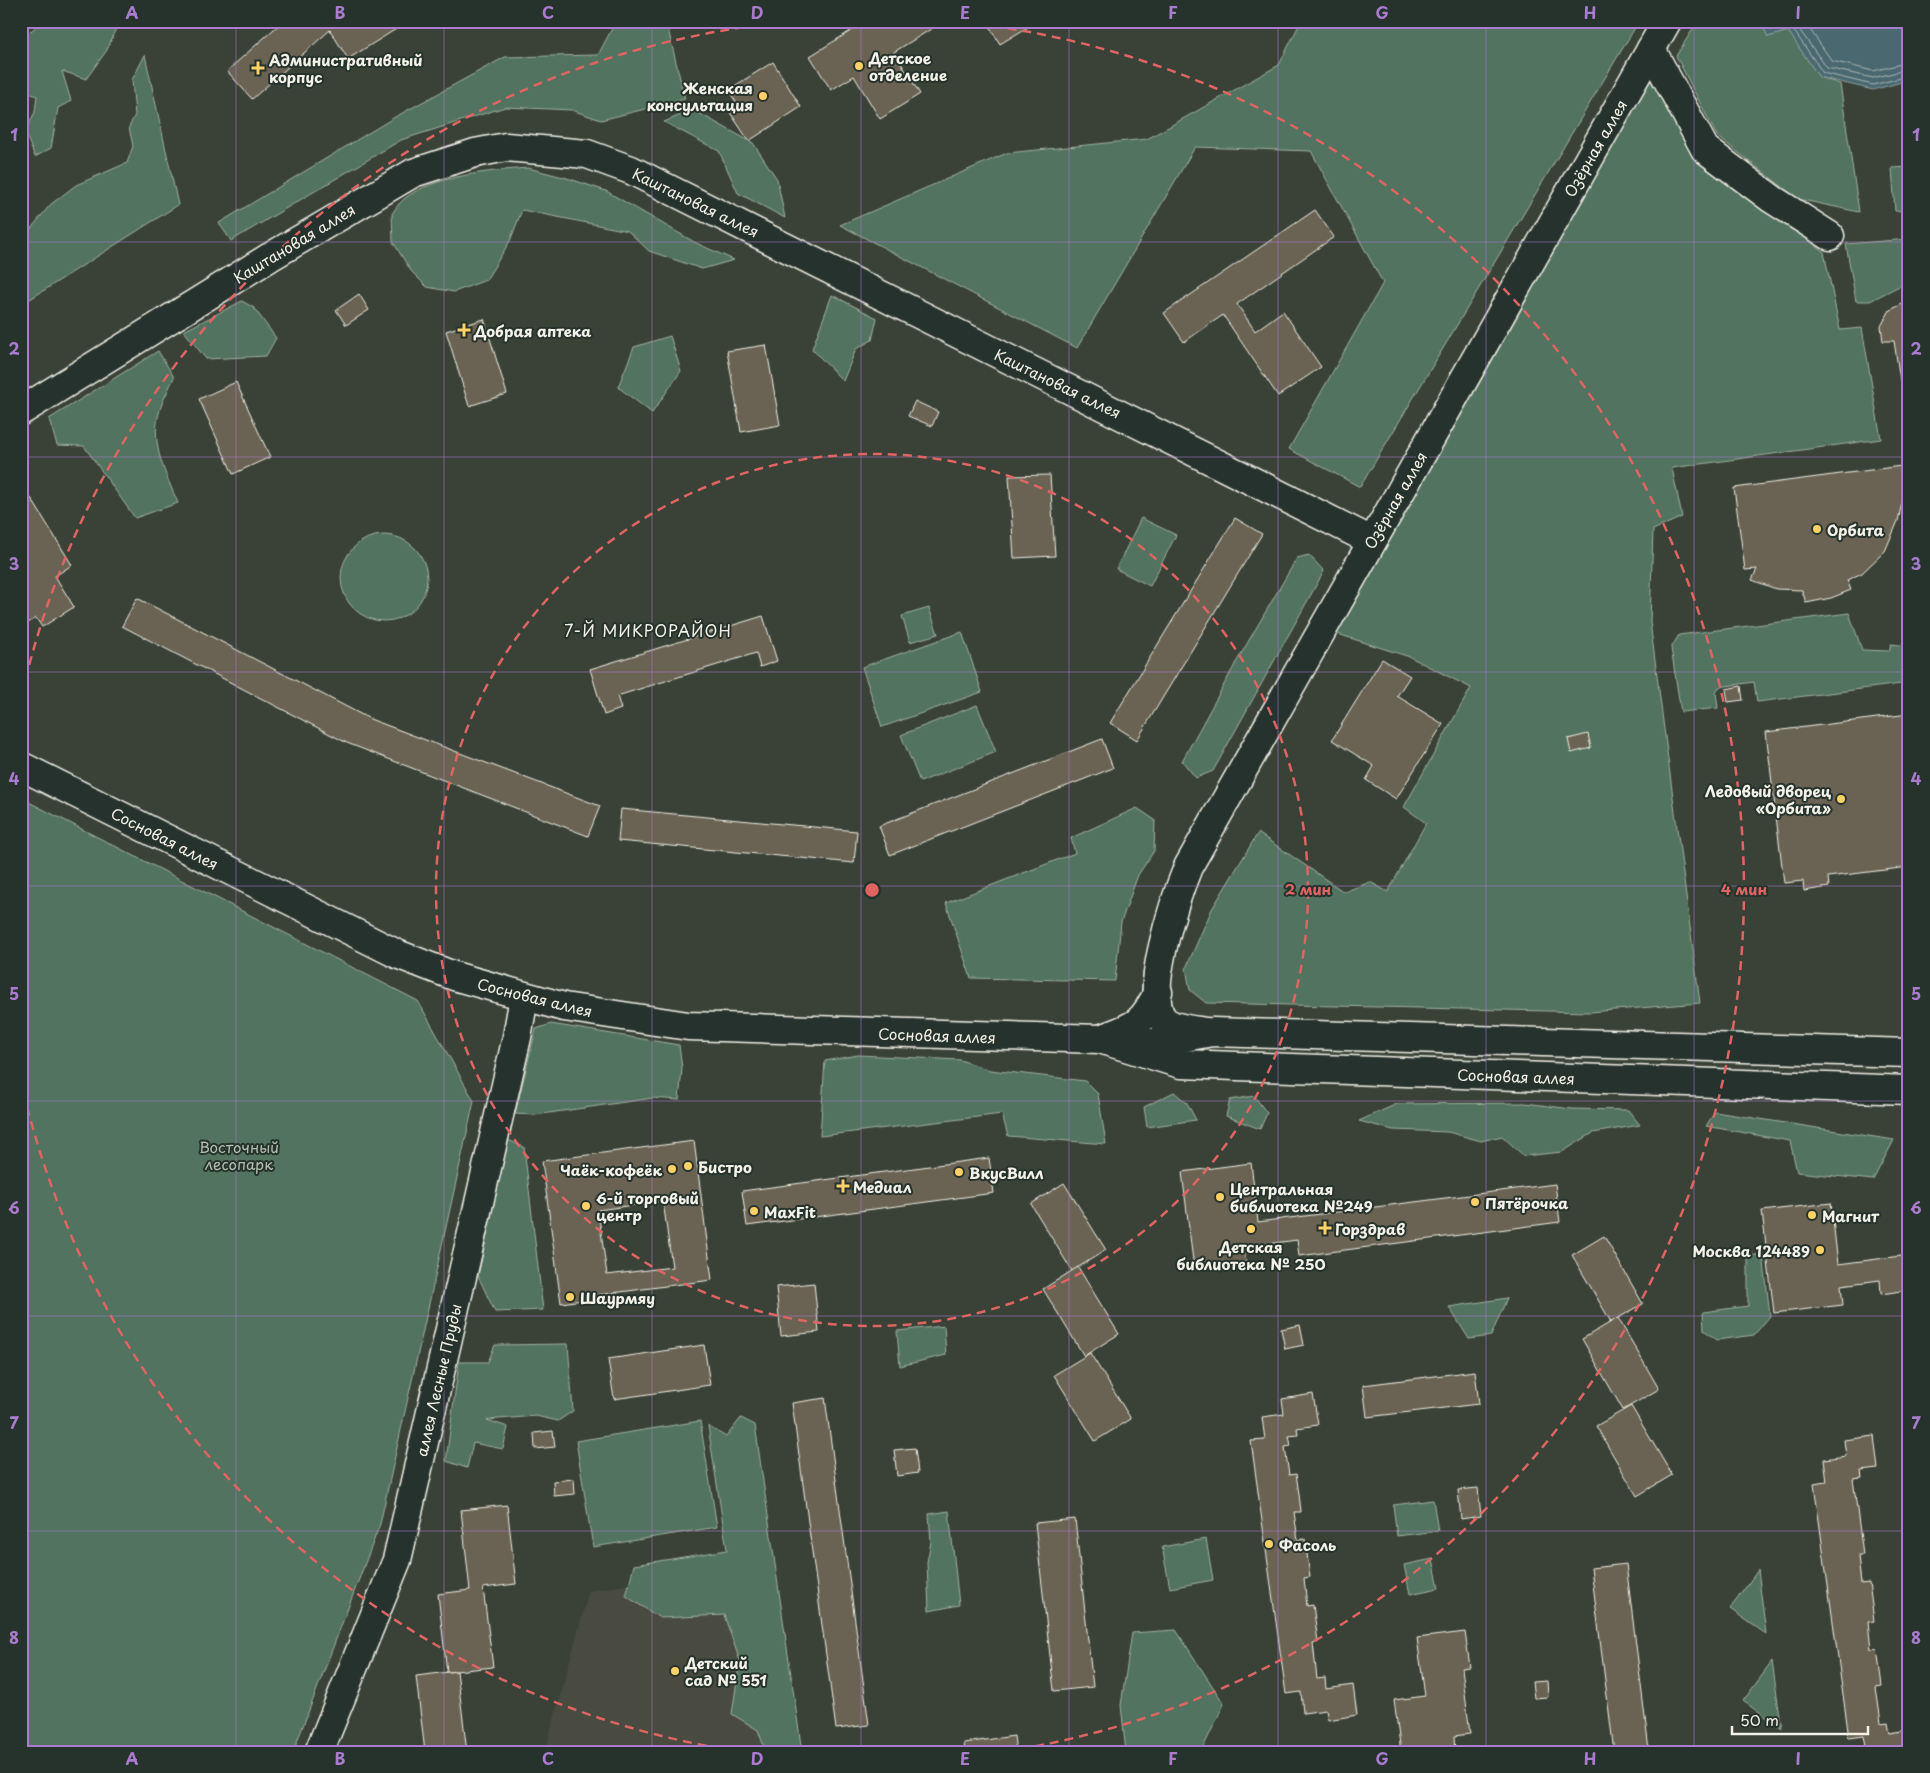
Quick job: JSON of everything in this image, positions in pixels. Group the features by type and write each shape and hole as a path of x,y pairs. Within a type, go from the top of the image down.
{"street":[{"name":"Озёрная аллея","path":"1158,992 1164,937 1188,867 1667,21"},
{"path":"1651,49 1705,149 1772,199 1830,236"},
{"name":"Каштановая аллея","path":"21,411 275,254 412,173 475,153 506,147 587,154 646,177 1372,541"},
{"name":"Сосновая аллея","path":"21,766 397,954 454,976 564,1007 695,1027 1100,1039 1128,1038 1181,1064 1909,1090"},
{"path":"1158,992 1160,1012 1165,1021 1173,1026 1206,1032"},
{"path":"1128,1038 1148,1014 1158,992"},
{"name":"аллея Лесные Пруды","path":"319,1752 397,1560 517,1037 524,997"},
{"path":"1128,1038 1206,1032 1909,1054"}],"shaded area":[{"name":"Детский сад № 551","path":"769,1562 794,1752 545,1752 589,1591"}],"green space":[{"path":"42,21 114,21 117,26 107,50 86,79 62,71 71,101 58,108 51,148 35,157 25,132 35,112 37,96 21,90 21,40"},
{"path":"616,21 666,21 685,99 601,120 572,110 505,107 401,140 231,241 219,223 395,117 505,57 598,55"},
{"path":"1301,21 1639,21 1360,487 1289,449 1383,283 1311,151 1195,147 1077,348 840,225 1007,153 1147,139 1279,65"},
{"path":"1698,21 1761,21 1768,37 1788,31 1819,77 1840,84 1859,212 1798,199 1717,136 1676,56"},
{"path":"145,55 178,205 27,301 21,295 21,241 50,205 76,185 127,163 133,146 129,127 135,115 132,80"},
{"path":"1649,78 1696,153 1824,252 1840,330 1862,328 1881,439 1672,468 1682,517 1653,530 1650,622 1700,1003 1590,1012 1206,1003 1190,990 1186,968 1212,909 1258,833 1344,892 1370,882 1388,892 1426,823 1404,807 1471,688 1410,657 1325,630"},
{"path":"693,110 753,143 777,179 785,218 738,193 719,151 664,122"},
{"path":"1909,167 1909,210 1895,211 1892,168"},
{"path":"528,168 606,191 696,243 734,260 702,269 649,251 628,231 522,210 510,241 486,280 454,292 427,287 411,271 393,242 392,214 399,204 416,191 447,179"},
{"path":"1909,239 1909,281 1870,301 1856,301 1846,244"},
{"path":"832,295 877,318 872,340 856,349 843,381 812,349"},
{"path":"242,301 254,308 276,338 266,356 206,359 184,331"},
{"path":"670,336 681,371 652,413 618,387 634,347"},
{"path":"158,351 174,377 159,413 156,436 164,470 178,503 135,518 84,446 57,445 49,419"},
{"path":"1141,518 1176,535 1150,586 1116,569"},
{"path":"384,535 400,539 414,548 423,562 427,578 423,594 414,608 400,617 384,621 368,617 354,608 345,594 341,578 345,562 354,548 368,539"},
{"path":"1309,555 1324,571 1213,771 1196,778 1182,761 1297,558"},
{"path":"929,608 938,634 910,642 902,616"},
{"path":"1849,613 1862,650 1889,651 1891,644 1909,646 1909,683 1757,702 1754,682 1719,687 1716,693 1718,708 1681,712 1671,648 1679,635"},
{"path":"962,632 982,692 882,727 862,667"},
{"path":"977,705 996,752 920,782 901,735"},
{"name":"Восточный лесопарк","path":"21,798 418,1001 474,1101 380,1524 293,1752 21,1752"},
{"path":"1137,808 1155,820 1154,851 1138,875 1121,922 1115,981 971,978 946,903 1075,853 1071,838"},
{"path":"551,1024 679,1045 682,1069 679,1100 653,1098 535,1115 515,1114 536,1029"},
{"path":"858,1055 960,1060 990,1070 1085,1081 1098,1094 1106,1144 1008,1136 1002,1114 820,1136 825,1061"},
{"path":"1174,1092 1187,1103 1196,1120 1147,1127 1144,1107"},
{"path":"1254,1096 1267,1113 1260,1129 1226,1116 1230,1100"},
{"path":"1525,1103 1572,1109 1628,1110 1640,1125 1593,1133 1562,1152 1524,1156 1502,1136 1481,1141 1448,1132 1393,1130 1359,1121 1397,1104"},
{"path":"1715,1112 1894,1140 1873,1180 1797,1172 1790,1141 1706,1126"},
{"path":"508,1140 524,1147 543,1310 495,1312 478,1276"},
{"path":"1763,1254 1770,1316 1754,1335 1717,1340 1704,1330 1703,1312 1748,1306 1748,1256"},
{"path":"1507,1298 1491,1336 1469,1339 1449,1307"},
{"path":"944,1326 946,1355 900,1366 897,1331"},
{"path":"568,1344 573,1411 558,1421 536,1416 487,1420 508,1427 503,1449 473,1443 467,1468 446,1461 459,1362 488,1362 495,1345"},
{"path":"741,1418 755,1425 802,1752 766,1752 758,1730 732,1714 740,1661 724,1615 660,1618 626,1596 634,1565 727,1550 708,1426 726,1437"},
{"path":"700,1421 717,1527 593,1547 576,1441"},
{"path":"1433,1500 1438,1531 1397,1536 1393,1505"},
{"path":"949,1511 959,1605 929,1611 927,1562 931,1542 929,1514"},
{"path":"1206,1539 1213,1580 1170,1588 1162,1547"},
{"path":"1433,1559 1439,1588 1410,1594 1404,1565"},
{"path":"1758,1570 1766,1634 1730,1609"},
{"path":"1176,1630 1224,1704 1201,1752 1126,1752 1121,1705 1132,1633"},
{"path":"1772,1662 1782,1729 1743,1701"}],"water":[{"path":"1761,21 1909,21 1909,80 1873,90 1819,77 1788,31 1768,37"}],"building":[{"path":"283,21 409,21 348,59 330,30 252,99 227,71"},
{"name":"Детское отделение","path":"867,21 944,21 894,52 920,94 880,119 854,76 831,90 810,56"},
{"path":"986,21 1038,21 1000,44"},
{"name":"Женская консультация","path":"773,62 801,107 749,141 727,108 736,102 728,90"},
{"path":"1315,210 1334,237 1237,304 1255,331 1283,311 1321,367 1278,396 1223,315 1184,342 1164,313"},
{"path":"359,294 369,310 346,325 336,310"},
{"path":"1909,301 1909,380 1900,380 1894,341 1883,341 1881,326 1890,310"},
{"path":"484,319 507,394 469,406 446,331"},
{"path":"766,345 780,425 741,432 727,351"},
{"path":"236,382 270,457 233,474 199,399"},
{"path":"915,401 938,412 932,426 908,416"},
{"name":"Орбита","path":"1909,465 1909,503 1902,503 1898,521 1885,551 1862,573 1847,580 1851,590 1831,598 1806,603 1802,590 1776,589 1752,580 1757,569 1745,570 1734,488"},
{"path":"1050,475 1055,556 1014,558 1009,476"},
{"path":"31,498 72,565 55,576 74,607 42,627 36,618 21,627 21,504"},
{"path":"1235,518 1262,534 1137,740 1110,723"},
{"path":"137,598 370,719 600,806 588,836 347,743 122,626"},
{"path":"763,616 777,661 760,667 756,653 617,696 621,709 604,715 590,669"},
{"path":"1382,659 1410,676 1397,696 1443,724 1396,799 1366,780 1374,766 1332,740"},
{"path":"1741,686 1743,700 1728,702 1726,689"},
{"name":"Ледовый дворец «Орбита»","path":"1909,714 1909,867 1828,877 1829,887 1804,891 1803,881 1784,883 1766,732"},
{"path":"1588,734 1591,748 1571,753 1568,739"},
{"path":"1102,739 1113,768 890,855 879,826"},
{"path":"621,809 857,831 854,863 618,841"},
{"name":"6-й торговый центр","path":"694,1141 712,1280 597,1295 597,1298 561,1303 542,1161","holes":["663,1201 672,1267 607,1275 598,1210"]},
{"path":"989,1158 994,1193 747,1226 742,1191"},
{"path":"1251,1163 1258,1222 1555,1184 1560,1222 1299,1256 1297,1240 1244,1247 1246,1263 1194,1269 1182,1172"},
{"path":"1064,1183 1106,1250 1072,1271 1031,1204"},
{"path":"1831,1203 1838,1264 1909,1255 1909,1290 1881,1294 1880,1280 1841,1285 1843,1305 1774,1313 1762,1211"},
{"path":"1604,1236 1643,1304 1611,1322 1572,1255"},
{"path":"1078,1267 1119,1334 1084,1356 1043,1289"},
{"path":"814,1283 819,1332 781,1336 776,1287"},
{"path":"1618,1318 1659,1389 1623,1410 1582,1339"},
{"path":"1300,1325 1304,1345 1285,1349 1281,1329"},
{"path":"704,1345 710,1385 614,1399 608,1359"},
{"path":"1090,1353 1131,1419 1095,1441 1054,1375"},
{"path":"1475,1371 1479,1404 1367,1417 1363,1385"},
{"path":"1313,1394 1318,1425 1297,1428 1298,1435 1289,1436 1291,1446 1285,1447 1289,1475 1296,1474 1299,1494 1301,1512 1294,1512 1298,1540 1305,1539 1310,1577 1304,1578 1307,1606 1313,1605 1318,1642 1313,1643 1317,1679 1325,1678 1326,1689 1353,1685 1357,1715 1328,1720 1326,1710 1303,1713 1301,1692 1286,1694 1251,1441 1265,1440 1262,1417 1284,1414 1282,1399"},
{"path":"825,1398 869,1725 836,1729 792,1403"},
{"path":"1631,1406 1672,1475 1637,1496 1596,1426"},
{"path":"553,1431 555,1447 535,1449 534,1433"},
{"path":"1874,1436 1878,1469 1861,1471 1862,1478 1853,1479 1863,1555 1858,1555 1861,1584 1869,1583 1874,1621 1868,1622 1871,1650 1877,1649 1882,1686 1876,1687 1881,1723 1888,1722 1890,1733 1909,1730 1909,1752 1867,1752 1864,1736 1849,1738 1814,1484 1827,1482 1824,1459 1846,1456 1844,1440"},
{"path":"915,1448 918,1473 897,1476 894,1450"},
{"path":"574,1479 575,1494 554,1496 553,1481"},
{"path":"1478,1488 1481,1516 1461,1519 1458,1490"},
{"path":"507,1505 516,1584 483,1588 493,1667 447,1672 438,1594 470,1590 461,1510"},
{"path":"1075,1519 1093,1687 1054,1691 1035,1523"},
{"path":"1626,1564 1649,1750 1614,1752 1591,1568"},
{"path":"1465,1632 1470,1667 1462,1668 1470,1734 1454,1736 1455,1752 1401,1752 1394,1700 1425,1696 1417,1638"},
{"path":"457,1671 467,1752 425,1752 416,1676"},
{"path":"1547,1681 1548,1697 1534,1698 1532,1682"},
{"path":"1014,1736 1016,1752 965,1752 964,1743"}],"place":[{"name":"Детское отделение","path":"859,66"},
{"name":"Административный корпус","path":"258,68"},
{"name":"Женская консультация","path":"763,96"},
{"name":"Добрая аптека","path":"464,330"},
{"name":"Орбита","path":"1817,529"},
{"name":"Ледовый дворец «Орбита»","path":"1841,799"},
{"name":"Бистро","path":"688,1166"},
{"name":"Чаёк-кофеёк","path":"672,1169"},
{"name":"ВкусВилл","path":"959,1172"},
{"name":"Медиал","path":"843,1186"},
{"name":"Центральная библиотека №249","path":"1220,1197"},
{"name":"Пятёрочка","path":"1475,1202"},
{"name":"6-й торговый центр","path":"586,1206"},
{"name":"MaxFit","path":"754,1211"},
{"name":"Магнит","path":"1812,1215"},
{"name":"Горздрав","path":"1325,1228"},
{"name":"Детская библиотека № 250","path":"1251,1229"},
{"name":"Москва 124489","path":"1820,1250"},
{"name":"Шаурмяу","path":"570,1297"},
{"name":"Фасоль","path":"1269,1544"},
{"name":"Детский сад № 551","path":"675,1671"}],"district":[{"name":"7-Й МИКРОРАЙОН","path":"648,630"}]}
